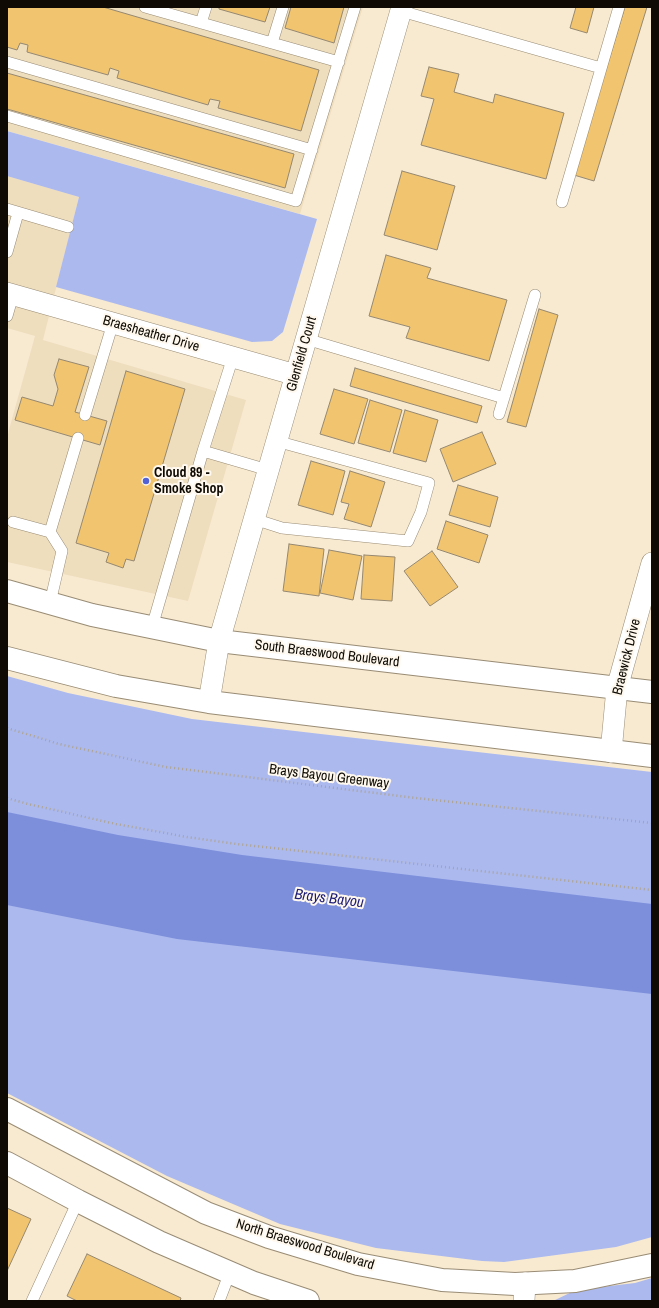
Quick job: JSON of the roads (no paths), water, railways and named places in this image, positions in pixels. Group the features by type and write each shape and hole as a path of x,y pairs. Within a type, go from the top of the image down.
{"main road":[{"name":"South Braeswood Boulevard","path":"7,591 92,614 218,641 652,692"},
{"path":"7,658 116,686 209,702 652,756"},
{"name":"North Braeswood Boulevard","path":"7,1109 206,1213 269,1237 358,1264 442,1280 516,1284 525,1292 652,1265"},
{"path":"7,1163 159,1242 230,1272 254,1284 308,1301"}],"street":[{"name":"Glenfield Court","path":"209,702 218,641 401,9"},
{"name":"Braesheather Drive","path":"10,294 296,375"},
{"name":"Braewick Drive","path":"611,752 618,688 652,563"}],"lane":[{"path":"145,7 339,62"},
{"path":"201,23 206,7"},
{"path":"272,43 283,7"},
{"path":"7,116 296,201 355,7"},
{"path":"562,202 619,7"},
{"path":"401,9 601,68"},
{"path":"7,62 312,150"},
{"path":"7,209 68,227"},
{"path":"7,252 9,235 18,213"},
{"path":"7,316 10,294"},
{"path":"499,414 534,295"},
{"path":"85,415 113,324"},
{"path":"306,339 504,398"},
{"path":"152,627 203,451 233,357"},
{"path":"50,532 78,438"},
{"path":"254,519 282,528 408,541 421,512 429,483 276,441"},
{"path":"203,451 268,470"},
{"path":"13,522 50,532 62,551 50,603"},
{"path":"32,1301 78,1201"},
{"path":"219,1301 230,1272"}],"water":[{"name":"Brays Bayou","path":"7,812 118,835 242,855 652,904 652,994 177,939 7,905"}],"place":[{"name":"Cloud 89 - Smoke Shop","path":"146,481"}]}
